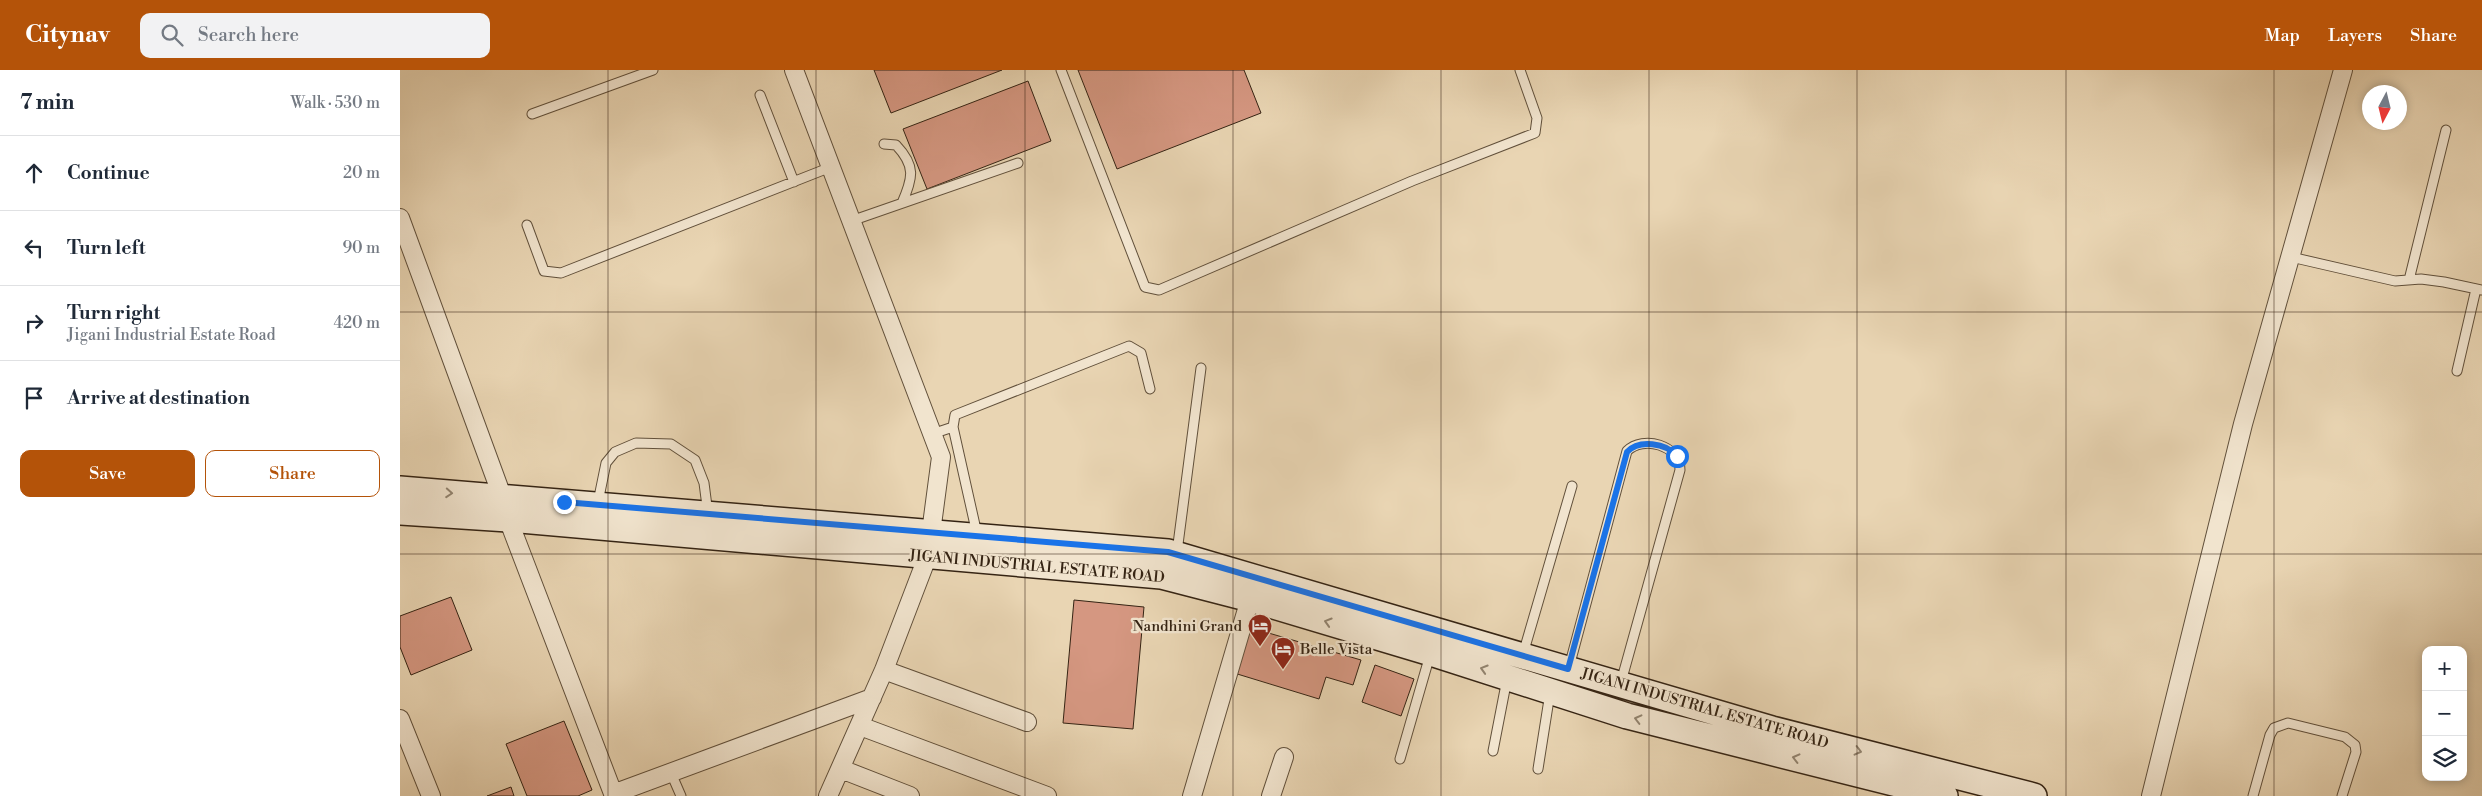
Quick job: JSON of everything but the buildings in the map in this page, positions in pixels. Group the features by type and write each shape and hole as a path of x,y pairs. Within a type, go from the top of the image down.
{"main road":[{"name":"JIGANI INDUSTRIAL ESTATE ROAD","path":"400,489 505,508 929,544 978,536 1177,555 1772,729 2034,796"},
{"name":"JIGANI INDUSTRIAL ESTATE ROAD","path":"400,512 597,505 708,514 1161,576 1250,599 1431,653 1627,716 1945,796"}],"street":[{"path":"794,70 941,457 929,544 884,670 828,796"},
{"path":"2152,796 2243,424 2343,70"},
{"path":"400,218 505,508 614,795 872,698"},
{"path":"1192,796 1250,599"},
{"path":"884,670 1027,722"},
{"path":"400,719 431,796"},
{"path":"860,726 1047,796"},
{"path":"1271,796 1284,757"},
{"path":"841,769 910,796"}],"lane":[{"path":"532,114 653,70"},
{"path":"1061,70 1145,286 1159,290 1412,181 1535,132 1538,118 1520,70"},
{"path":"760,94 794,182"},
{"path":"2409,280 2446,130"},
{"path":"884,144 896,144 906,156 911,167 911,180 902,204"},
{"path":"852,221 1018,162"},
{"path":"527,225 544,271 561,273 831,167"},
{"path":"2291,257 2395,280 2444,282 2479,289 2457,371"},
{"path":"978,536 952,427 955,415 1129,346 1141,353 1150,389"},
{"path":"1177,555 1200,368"},
{"path":"932,434 952,427"},
{"path":"597,505 606,463 615,452 636,443 671,444 695,460 704,483 708,514"},
{"path":"1568,669 1627,452 1638,444 1665,448 1677,456 1680,461 1680,470 1620,685"},
{"path":"1523,656 1572,486"},
{"path":"1400,759 1431,653"},
{"path":"1493,751 1508,677"},
{"path":"1538,769 1550,690"},
{"path":"2253,796 2270,735 2274,728 2288,723 2351,740 2356,752 2342,796"},
{"path":"671,773 681,796"}],"place":[{"name":"Nandhini Grand","path":"1260,647"},
{"name":"Belle Vista","path":"1283,670"}],"route":[{"path":"564,502 1168,552 1568,669 1627,452 1632,446 1646,444 1673,451 1677,456"}]}
